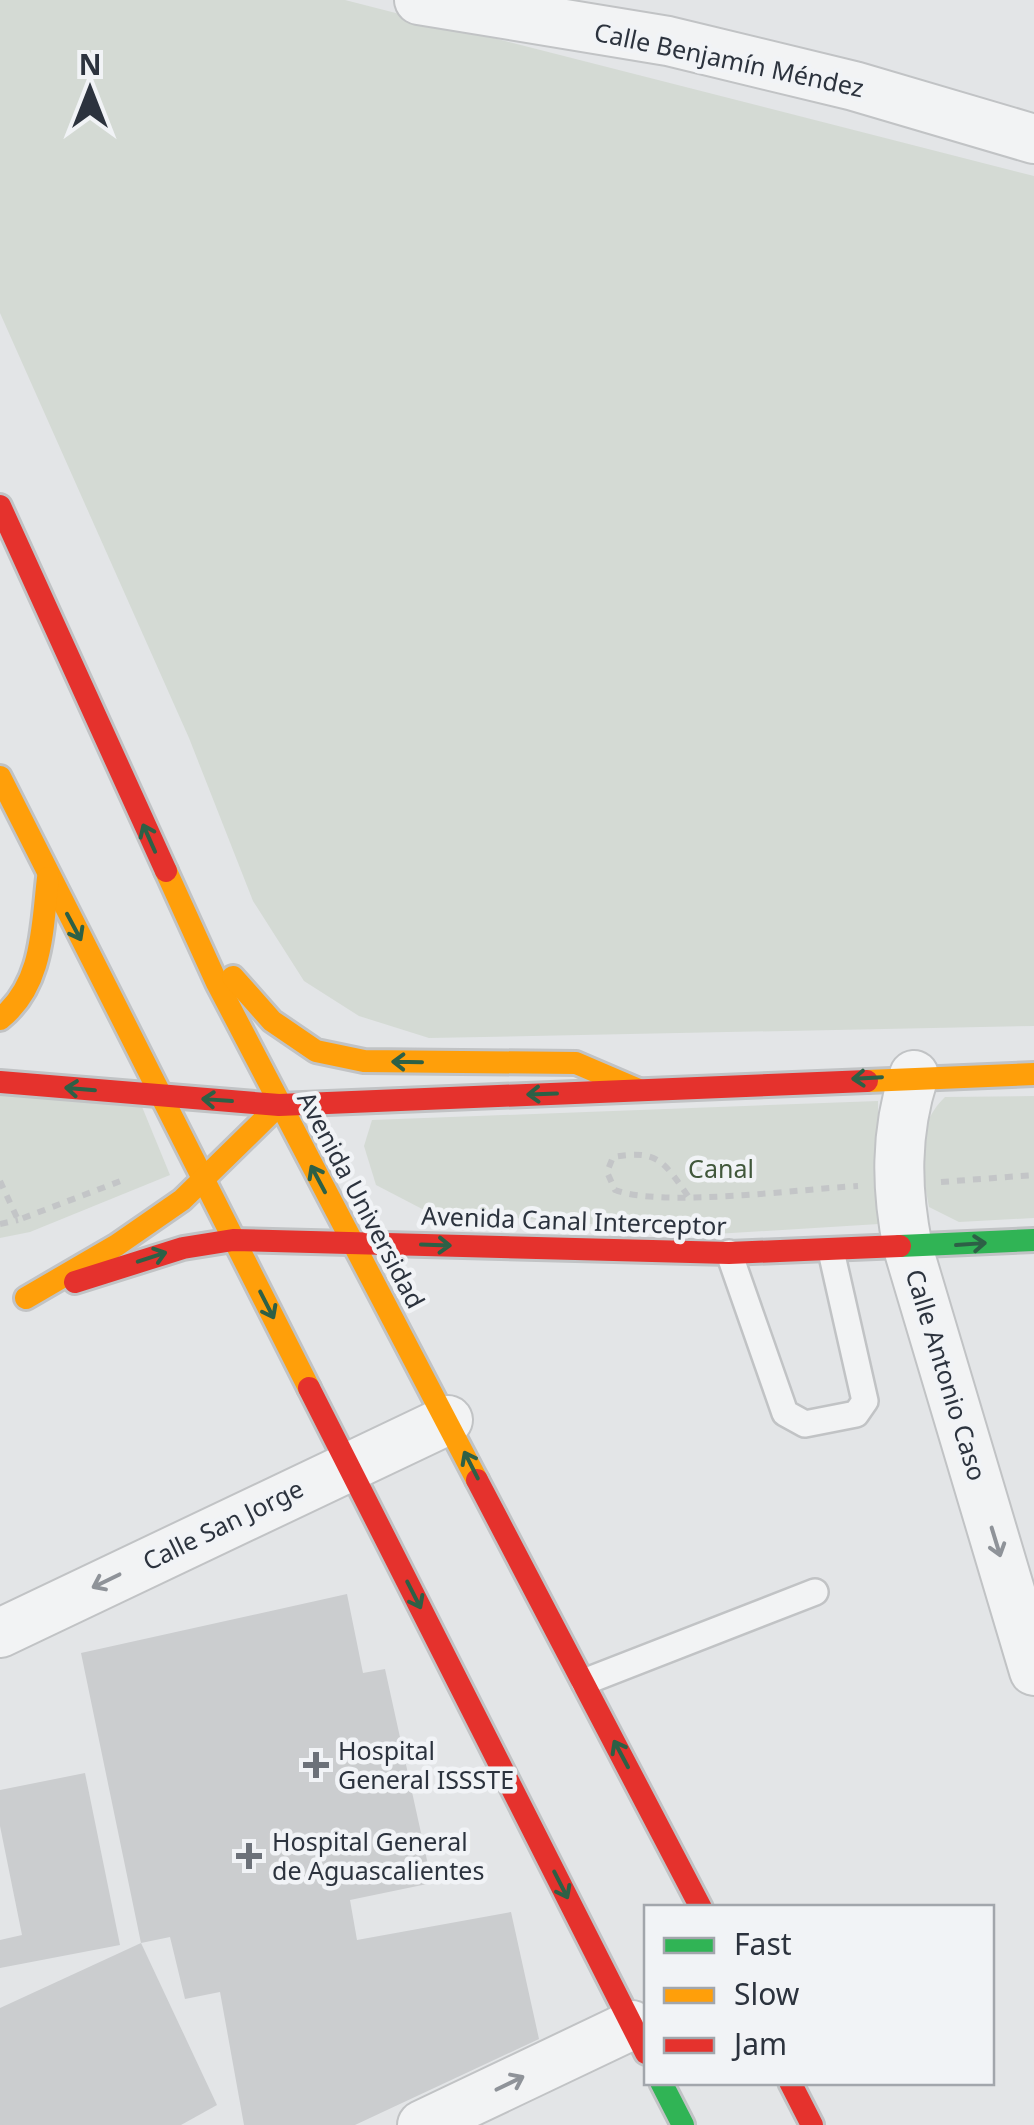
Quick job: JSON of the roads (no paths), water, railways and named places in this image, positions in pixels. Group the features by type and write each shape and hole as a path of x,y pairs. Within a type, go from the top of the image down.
{"main road":[{"name":"Avenida Universidad","path":"0,506 189,927 699,1905"},
{"path":"0,777 639,2039"},
{"path":"0,1018 11,1012 35,972 48,878"},
{"path":"189,927 272,1021 316,1051 364,1062 576,1064 639,1090"},
{"path":"0,1082 278,1104 1034,1074"},
{"path":"9,1305 95,1261 204,1181 278,1104"},
{"name":"Avenida Canal Interceptor","path":"9,1305 183,1248 234,1240 729,1254 1034,1240"},
{"path":"663,2085 683,2125"},
{"path":"792,2085 812,2125"}],"street":[{"name":"Calle Benjamín Méndez","path":"419,0 668,41 854,86 1034,139"},
{"name":"Calle Antonio Caso","path":"914,1076 901,1116 899,1202 908,1248 1034,1671"},
{"name":"Calle San Jorge","path":"0,1633 448,1420"},
{"path":"422,2125 639,2039"}],"lane":[{"path":"729,1254 785,1413 805,1424 856,1414 866,1401 831,1252"},
{"path":"584,1682 815,1592"}],"place":[{"name":"Hospital General ISSSTE","path":"316,1765"},
{"name":"Hospital General de Aguascalientes","path":"249,1856"}],"park label":[{"name":"Canal","path":"721,1169"}]}
